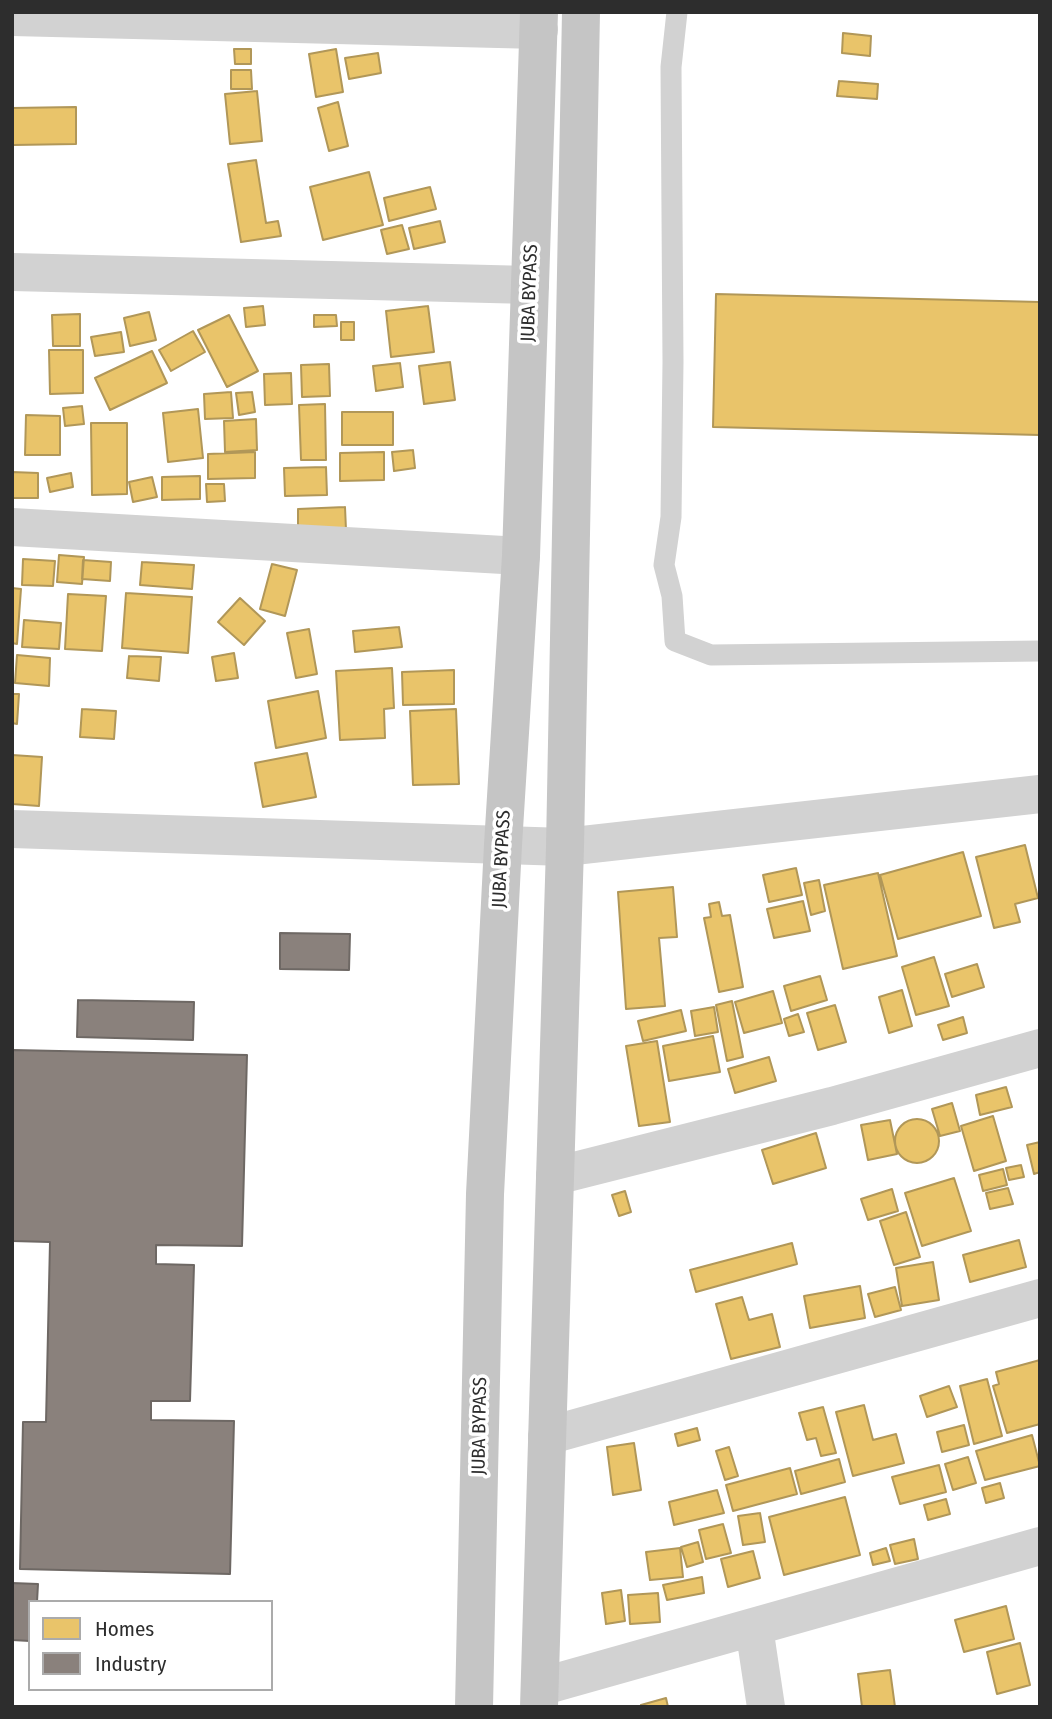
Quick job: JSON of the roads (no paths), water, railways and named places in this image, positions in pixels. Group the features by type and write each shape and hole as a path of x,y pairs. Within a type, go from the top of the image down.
{"main road":[{"path":"540,1697 565,847 581,12"},
{"name":"JUBA BYPASS","path":"474,1707 485,1195 503,845 522,556 539,21"}],"street":[{"path":"12,17 539,21"},
{"path":"12,272 530,285"},
{"path":"12,527 522,556"},
{"path":"12,829 565,847 1040,794"},
{"path":"555,1176 832,1106 1040,1048"},
{"path":"547,1436 1040,1298"},
{"path":"540,1697 754,1627 1040,1546"},
{"path":"754,1627 766,1707"}],"lane":[{"path":"677,12 671,67 671,517 664,565 672,596 675,641 711,655 1040,651"}]}
